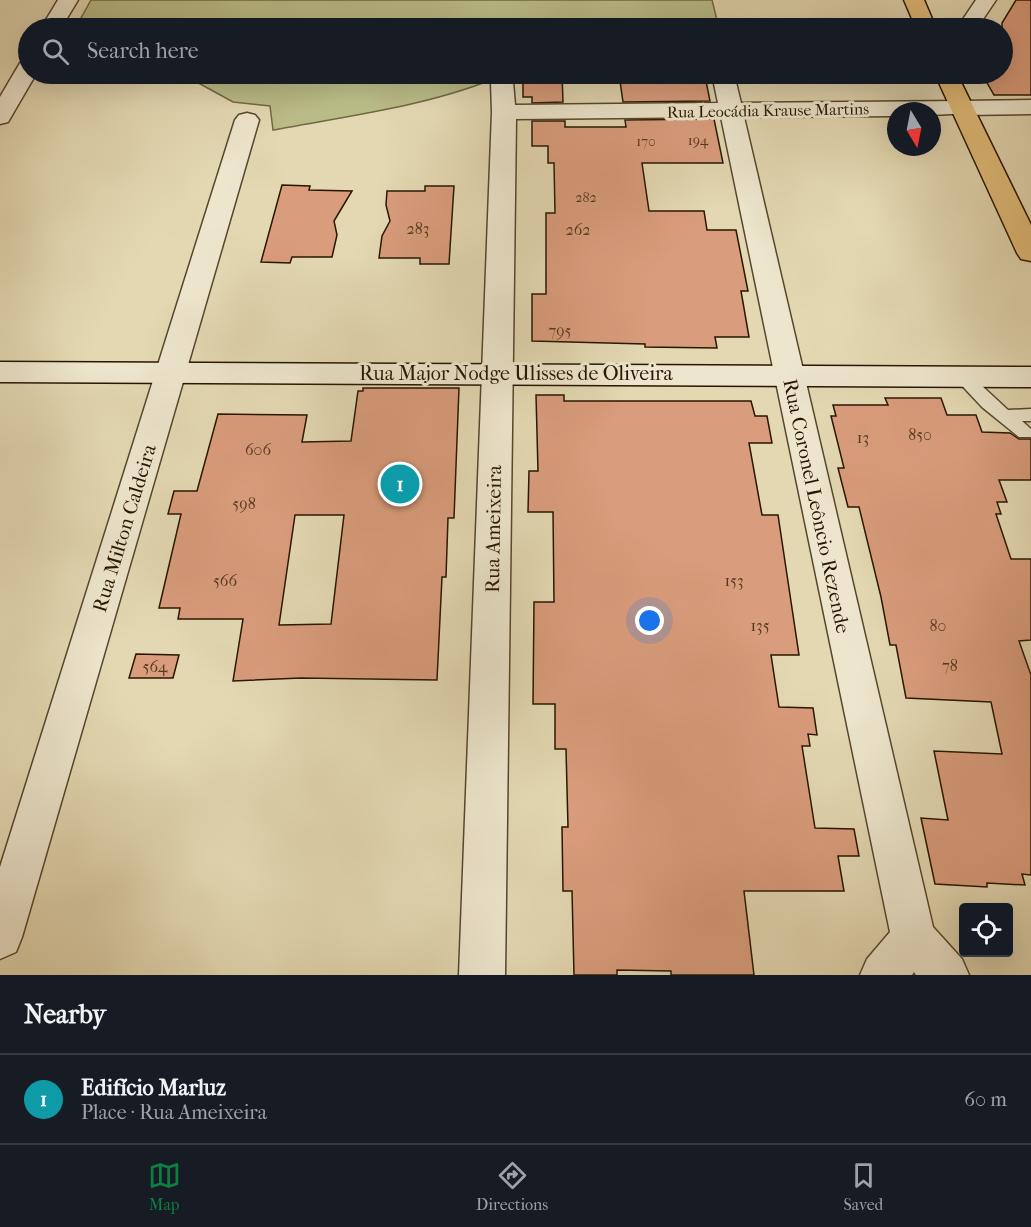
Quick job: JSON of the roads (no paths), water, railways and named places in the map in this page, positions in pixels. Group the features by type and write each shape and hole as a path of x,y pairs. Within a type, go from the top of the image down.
{"main road":[{"path":"914,0 922,18"},
{"path":"951,84 1024,223 1031,253"}],"street":[{"path":"57,18 68,0"},
{"path":"974,18 986,0"},
{"path":"0,117 19,84"},
{"name":"Rua Ameixeira","path":"482,975 504,112 502,84"},
{"name":"Rua Coronel Leôncio Rezende","path":"725,84 913,938 946,975"},
{"name":"Rua Leocádia Krause Martins","path":"504,112 1031,107"},
{"name":"Rua Milton Caldeira","path":"0,937 248,120"},
{"name":"Rua Major Nodge Ulisses de Oliveira","path":"0,372 1031,377"},
{"path":"883,975 913,938"}],"lane":[{"path":"961,376 1025,433"},
{"path":"1004,416 1031,415"}],"place":[{"name":"Edifício Marluz","path":"400,484"}]}
